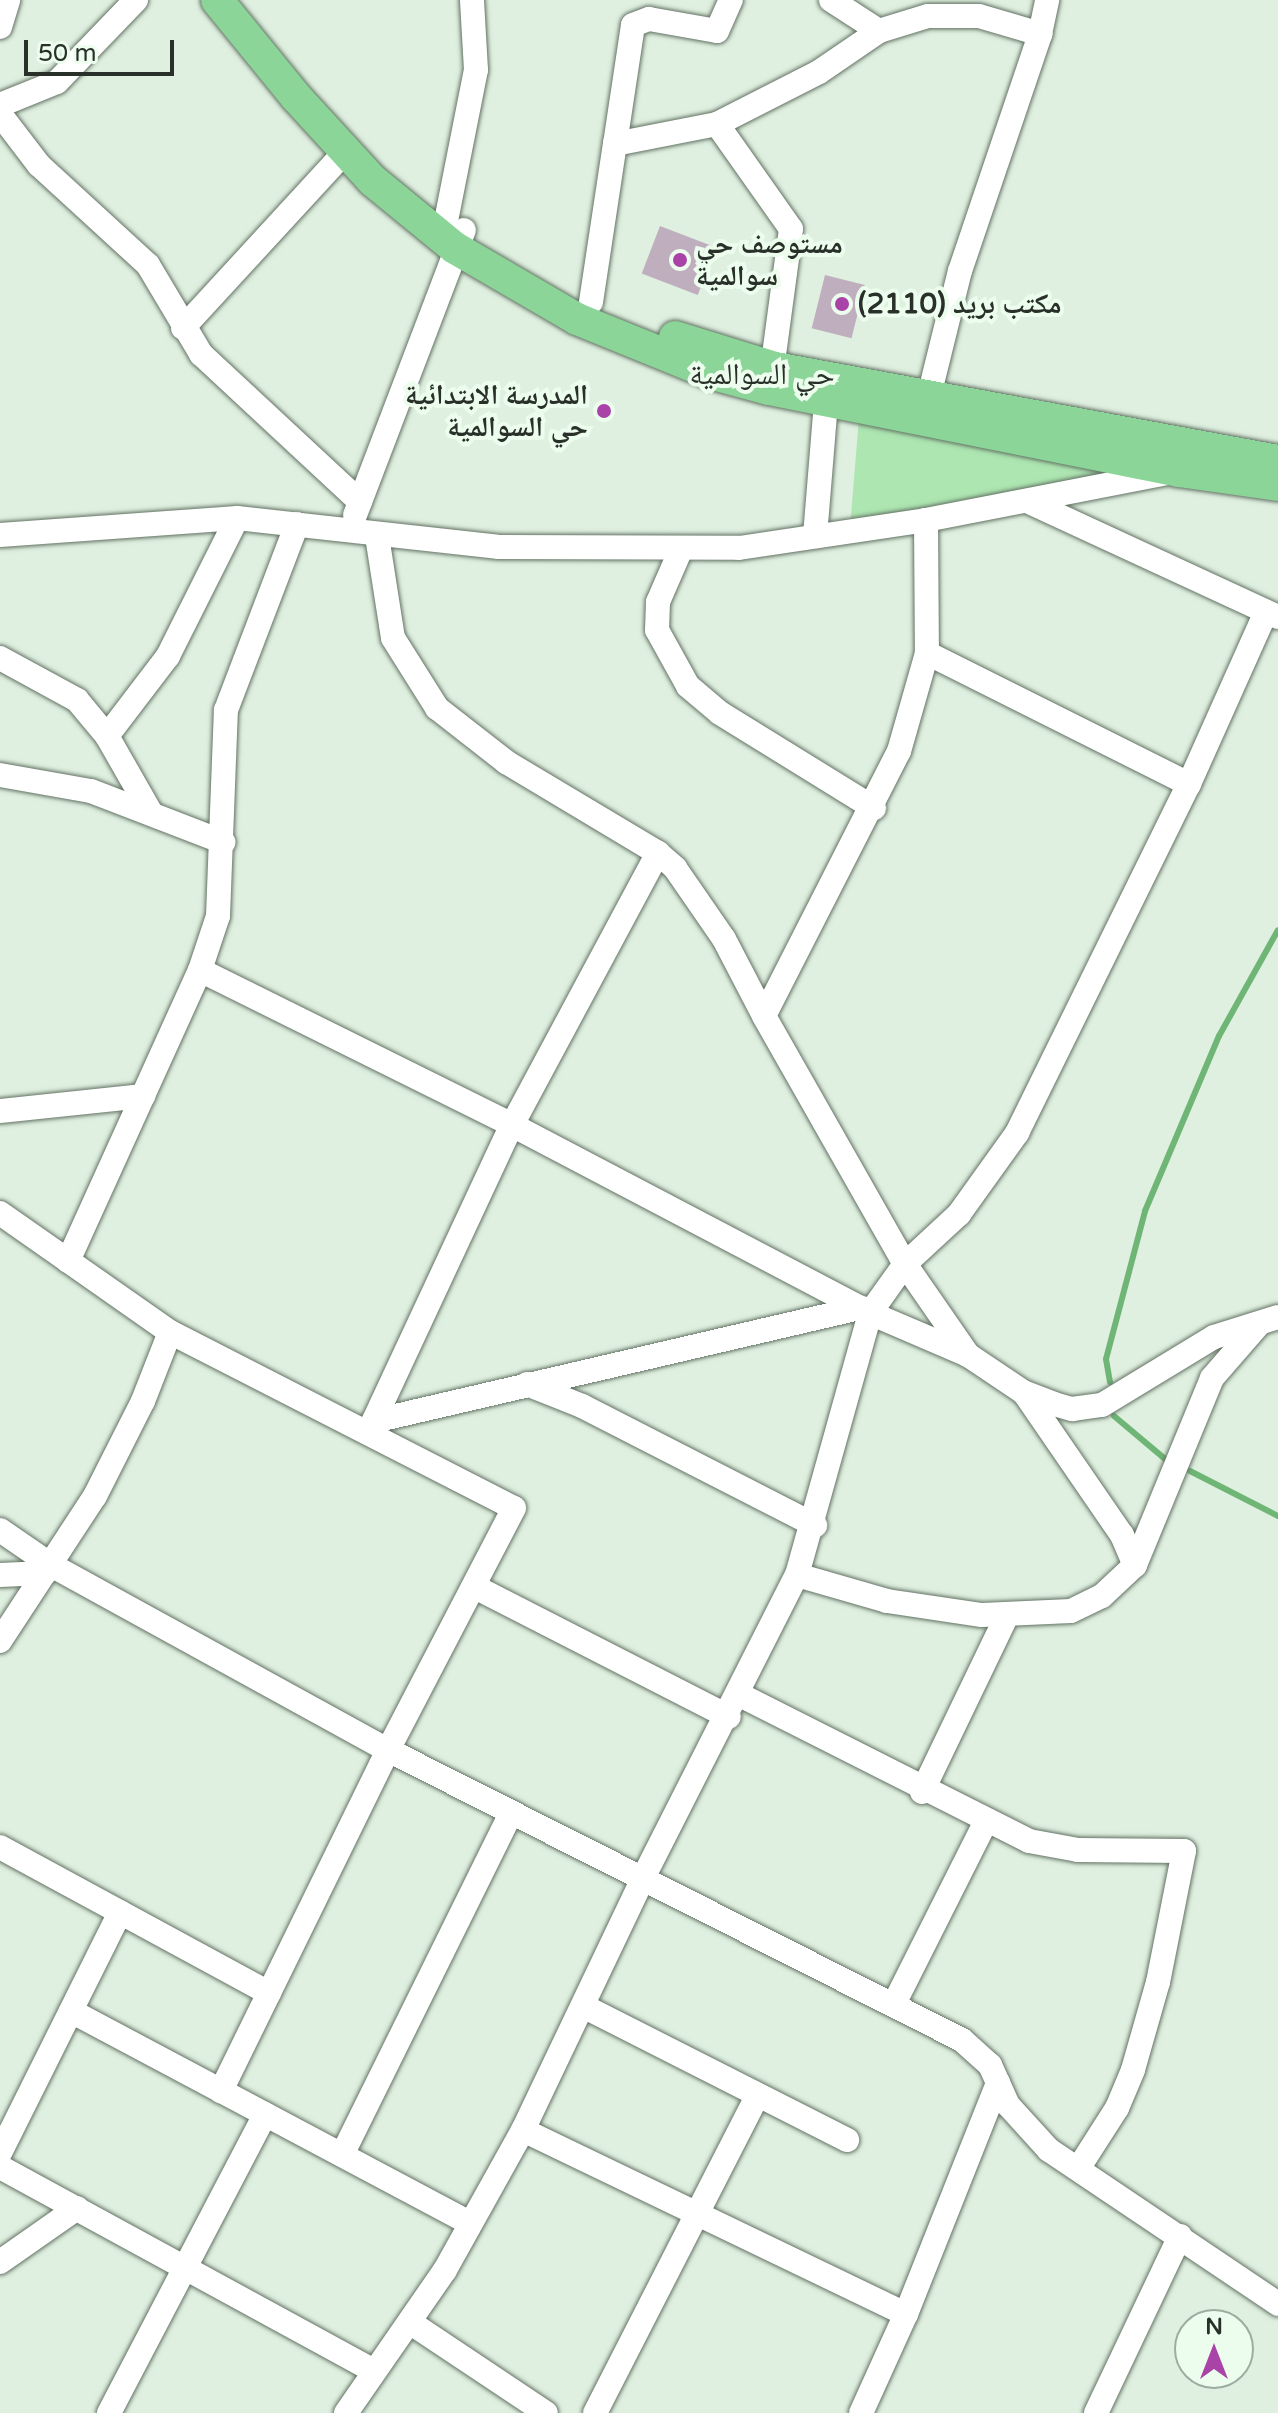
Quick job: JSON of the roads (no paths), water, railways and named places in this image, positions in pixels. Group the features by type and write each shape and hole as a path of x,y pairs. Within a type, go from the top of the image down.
{"main road":[{"path":"217,0 345,152 577,319 710,373 772,378 925,407 1183,458 1278,485"},
{"path":"240,0 342,120 455,231 591,302 826,402 925,407"},
{"path":"1183,458 1278,461"}],"street":[{"path":"0,27 8,0"},
{"path":"0,105 57,82 136,0"},
{"path":"349,533 455,231 476,70 472,0"},
{"path":"591,302 633,25 649,19 717,31 731,0"},
{"path":"831,0 879,31"},
{"path":"925,407 960,271 1040,34 1047,0"},
{"path":"615,144 717,124 819,72 879,31 928,16 958,14 1040,34"},
{"path":"0,114 39,165 148,265 183,328 213,366 360,502"},
{"path":"717,124 791,229 772,378"},
{"path":"183,328 345,152"},
{"path":"815,536 826,402"},
{"path":"0,535 237,518 349,533 499,547 739,548 1029,502 1183,458"},
{"path":"346,2413 373,2370 411,2323 523,2130 585,2007 642,1880 734,1706 797,1575 815,1525 865,1311 905,1264 959,1214 996,1169 1272,614 1029,502"},
{"path":"107,736 168,656 237,518"},
{"path":"764,1016 874,808 899,751 927,653 926,520"},
{"path":"68,1261 200,970 218,916 226,710 297,524"},
{"path":"377,536 393,638 437,708 506,762 658,853 702,902 905,1264 968,1355"},
{"path":"681,549 658,602 657,630 688,686 720,713 874,808"},
{"path":"927,653 1189,784"},
{"path":"0,658 77,700 107,736 151,813"},
{"path":"0,775 91,791 223,842"},
{"path":"372,1426 512,1125 658,853"},
{"path":"200,970 512,1125 865,1311 968,1355 1023,1392 1072,1409 1089,1410 1191,1349 1270,1319"},
{"path":"0,1111 143,1096"},
{"path":"0,1213 170,1332 372,1426 512,1504 515,1513 388,1750 221,2091"},
{"path":"372,1426 527,1384 865,1311"},
{"path":"797,1575 887,1601 1007,1615 1071,1611 1120,1584 1135,1565 1199,1401 1228,1356 1270,1319"},
{"path":"0,1641 48,1569 122,1446 170,1332"},
{"path":"527,1384 582,1406 815,1525"},
{"path":"1023,1392 1122,1535 1135,1565"},
{"path":"0,1530 48,1569 388,1750 894,2004 979,2052 1025,2126 1078,2169 1278,2304"},
{"path":"0,1575 48,1569"},
{"path":"475,1587 985,1823 1053,1847 1185,1853 1133,2070 1111,2119 1078,2169"},
{"path":"922,1792 1007,1615"},
{"path":"343,2153 511,1813"},
{"path":"894,2004 985,1823"},
{"path":"0,1847 269,1993"},
{"path":"0,2153 120,1912"},
{"path":"585,2007 847,2140"},
{"path":"71,2011 470,2223"},
{"path":"870,2409 998,2083"},
{"path":"595,2413 701,2215 758,2095"},
{"path":"109,2413 265,2114"},
{"path":"523,2130 906,2314"},
{"path":"0,2167 373,2370"},
{"path":"0,2262 77,2208"},
{"path":"1096,2413 1180,2236"},
{"path":"411,2323 546,2413"}],"waterway":[{"path":"1110,1382 1106,1359 1145,1211 1219,1036 1278,930"},
{"path":"1114,1416 1165,1459"},
{"path":"1190,1471 1278,1516"}],"place":[{"name":"مستوصف حي سوالمية","path":"680,260"},
{"name":"مكتب بريد (2110)","path":"842,304"},
{"name":"المدرسة الابتدائية حي السوالمية","path":"604,411"}],"district":[{"name":"حي السوالمية","path":"762,375"}]}
